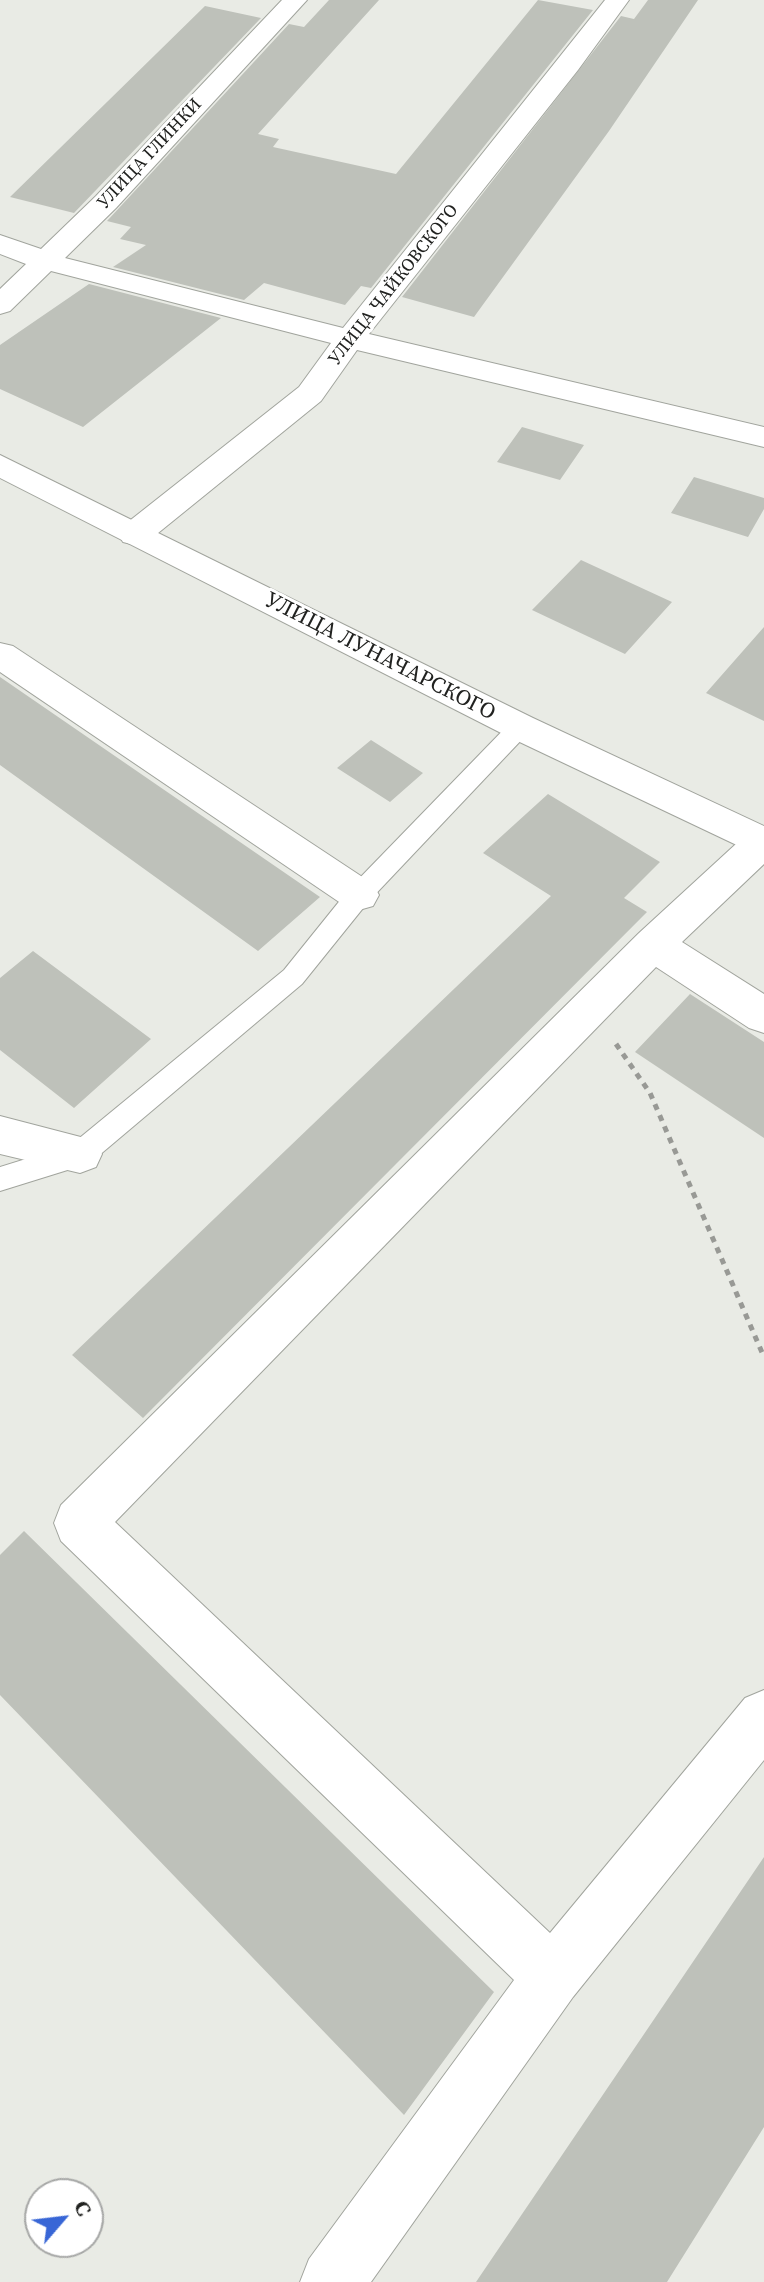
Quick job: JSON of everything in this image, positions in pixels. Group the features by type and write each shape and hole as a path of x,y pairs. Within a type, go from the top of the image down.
{"street":[{"name":"УЛИЦА ГЛИНКИ","path":"0,305 106,202 295,0"},
{"name":"УЛИЦА ЧАЙКОВСКОГО","path":"135,534 310,394 349,340 569,65 617,0"},
{"path":"0,244 45,261 349,340 764,437"},
{"name":"УЛИЦА ЛУНАЧАРСКОГО","path":"0,465 520,727 764,842"},
{"path":"0,655 359,895"},
{"path":"552,1976 79,1523 653,944 764,842"},
{"path":"653,944 764,1016"},
{"path":"0,1135 80,1154"},
{"path":"332,2282 552,1976 764,1717"}],"lane":[{"path":"0,1179 80,1154 293,977 359,895 520,727"}],"path":[{"path":"591,1007 650,1093 764,1357"}],"building":[{"path":"329,0 379,0 258,134 279,139 273,147 396,174 538,0 593,10 371,288 361,286 345,305 264,283 244,300 113,267 146,245 120,239 131,227 107,221 289,24 304,27"},
{"path":"648,0 698,0 609,131 474,317 402,297 621,16 634,19"},
{"path":"205,6 261,18 74,213 10,197"},
{"path":"89,284 221,318 83,427 0,389 0,345"},
{"path":"522,427 584,445 560,480 497,462"},
{"path":"694,477 764,498 764,509 748,537 671,513"},
{"path":"581,560 672,602 625,654 532,610"},
{"path":"764,627 764,721 706,693"},
{"path":"0,677 320,897 258,951 0,765"},
{"path":"371,740 423,773 390,802 337,768"},
{"path":"548,794 660,862 624,898 647,912 143,1418 72,1355 551,896 483,853"},
{"path":"33,951 151,1039 74,1108 0,1050 0,978"},
{"path":"690,994 764,1042 764,1138 635,1052"},
{"path":"24,1531 494,1992 404,2115 0,1695 0,1555"},
{"path":"764,1857 764,2127 667,2282 476,2282"}]}
